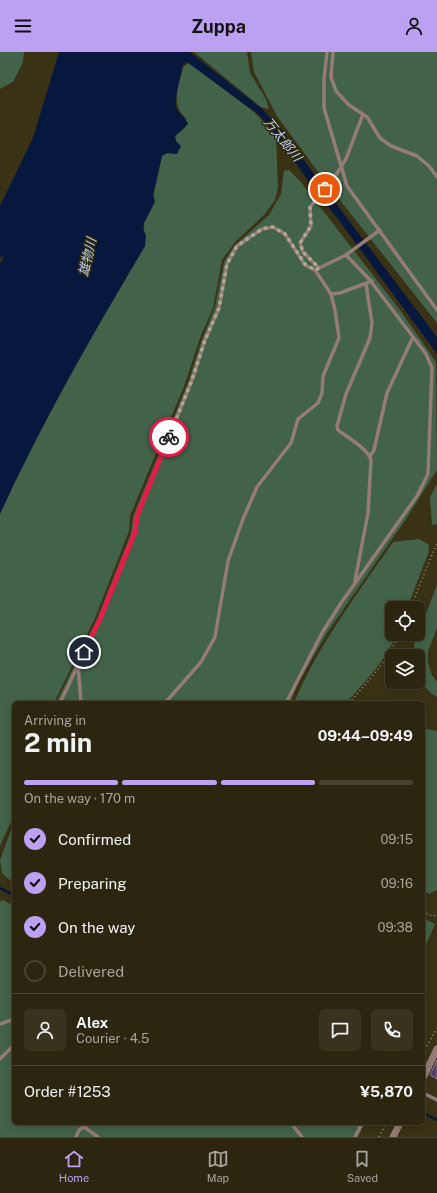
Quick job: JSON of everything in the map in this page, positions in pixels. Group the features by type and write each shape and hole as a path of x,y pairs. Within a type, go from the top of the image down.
{"street":[{"path":"425,1074 437,1049"},
{"path":"393,1137 399,1125"}],"lane":[{"path":"328,52 324,79 324,108 347,186 437,310"},
{"path":"333,52 332,77 336,91 349,105 363,114 371,122 380,138 390,146 417,156 429,166 437,177"},
{"path":"168,701 202,662 215,637 228,561 257,486 291,443 298,419 318,403 322,393 323,376 339,338 335,310 330,294 317,269 303,252 300,243 311,226 310,207 341,168 356,135 363,114"},
{"path":"61,701 101,617 135,532 137,516 192,380 205,340 219,308 227,264 237,246 262,229 273,227 285,234 305,264 317,269 347,255 380,230"},
{"path":"287,701 322,633 416,496 428,474 432,368 426,354 372,282 347,255"},
{"path":"330,294 340,293 372,282"},
{"path":"355,583 368,513 371,460 370,456 338,430 337,426 346,394 370,338 372,323 366,284"},
{"path":"370,456 374,450 388,393 413,337"},
{"path":"78,664 81,701"},
{"path":"0,1024 12,1021"},
{"path":"0,1059 12,1047"},
{"path":"425,1094 437,1100"},
{"path":"293,1125 302,1137"},
{"path":"355,1137 361,1125"},
{"path":"76,1137 79,1130 84,1127 98,1137"}],"path":[{"path":"413,601 437,543"},
{"path":"351,701 375,673 396,641"},
{"path":"425,913 433,916 437,915"},
{"path":"425,1049 437,1028"},
{"path":"379,1137 385,1125"}],"green space":[{"path":"0,52 24,52 23,62 13,82 0,89"},
{"path":"194,52 247,52 250,73 266,99 269,109 261,107"},
{"path":"251,52 437,52 437,323 324,180 277,116 254,72"},
{"path":"189,63 255,113 276,135 278,188 275,200 265,214 235,242 222,260 213,308 200,338 185,384 130,516 129,531 95,618 55,701 12,701 12,819 0,846 0,514 14,482 82,351 145,246 144,223 151,208 162,156 167,153 177,154 175,136 185,128 186,118 181,113 177,101 178,88 183,67"},
{"path":"289,170 300,181 400,310 436,362 437,470 406,519 327,633 298,683 291,701 57,701 97,619 131,533 133,516 188,383 201,342 215,307 224,262 234,246 269,215 281,194 284,171"},
{"path":"437,484 437,524 432,525 430,497"},
{"path":"419,539 429,545 428,554 410,601 385,601 385,641 394,641 389,649 385,649 385,656 360,687 348,701 295,701 327,640 393,542"},
{"path":"437,585 437,628 428,651 428,663 432,675 437,682 437,697 425,686 425,649 414,649 415,641 425,641 425,616"},
{"path":"425,728 437,731 437,890 429,894 425,891"},
{"path":"12,827 12,882 2,873 0,860"},
{"path":"3,900 12,905 12,1125 364,1125 358,1137 0,1137 0,902"},
{"path":"425,919 435,924 425,947"}],"water":[{"path":"59,52 190,52 262,109 280,127 437,337 437,354 341,223 311,185 275,133 258,114 187,62 183,65 176,105 178,111 188,124 175,136 176,141 181,146 177,154 167,153 162,156 153,194 155,202 144,223 143,230 146,235 145,246 87,345 33,446 0,514 0,264 4,256 0,258 0,206 33,138"}],"building":[{"path":"437,1060 437,1079 430,1075"}],"waterway":[{"path":"0,888 12,894"},
{"path":"425,1114 437,1120"}],"way so far":[{"path":"169,437 192,380 205,340 219,308 227,264 237,246 262,229 273,227 285,234 305,264 315,270 319,268 303,252 300,243 311,226 310,207 325,189"}],"route":[{"path":"84,652 101,617 135,532 137,516 169,437"}],"water label":[{"name":"万太郎川","path":"283,139"},
{"name":"雄物川","path":"87,257"}]}
